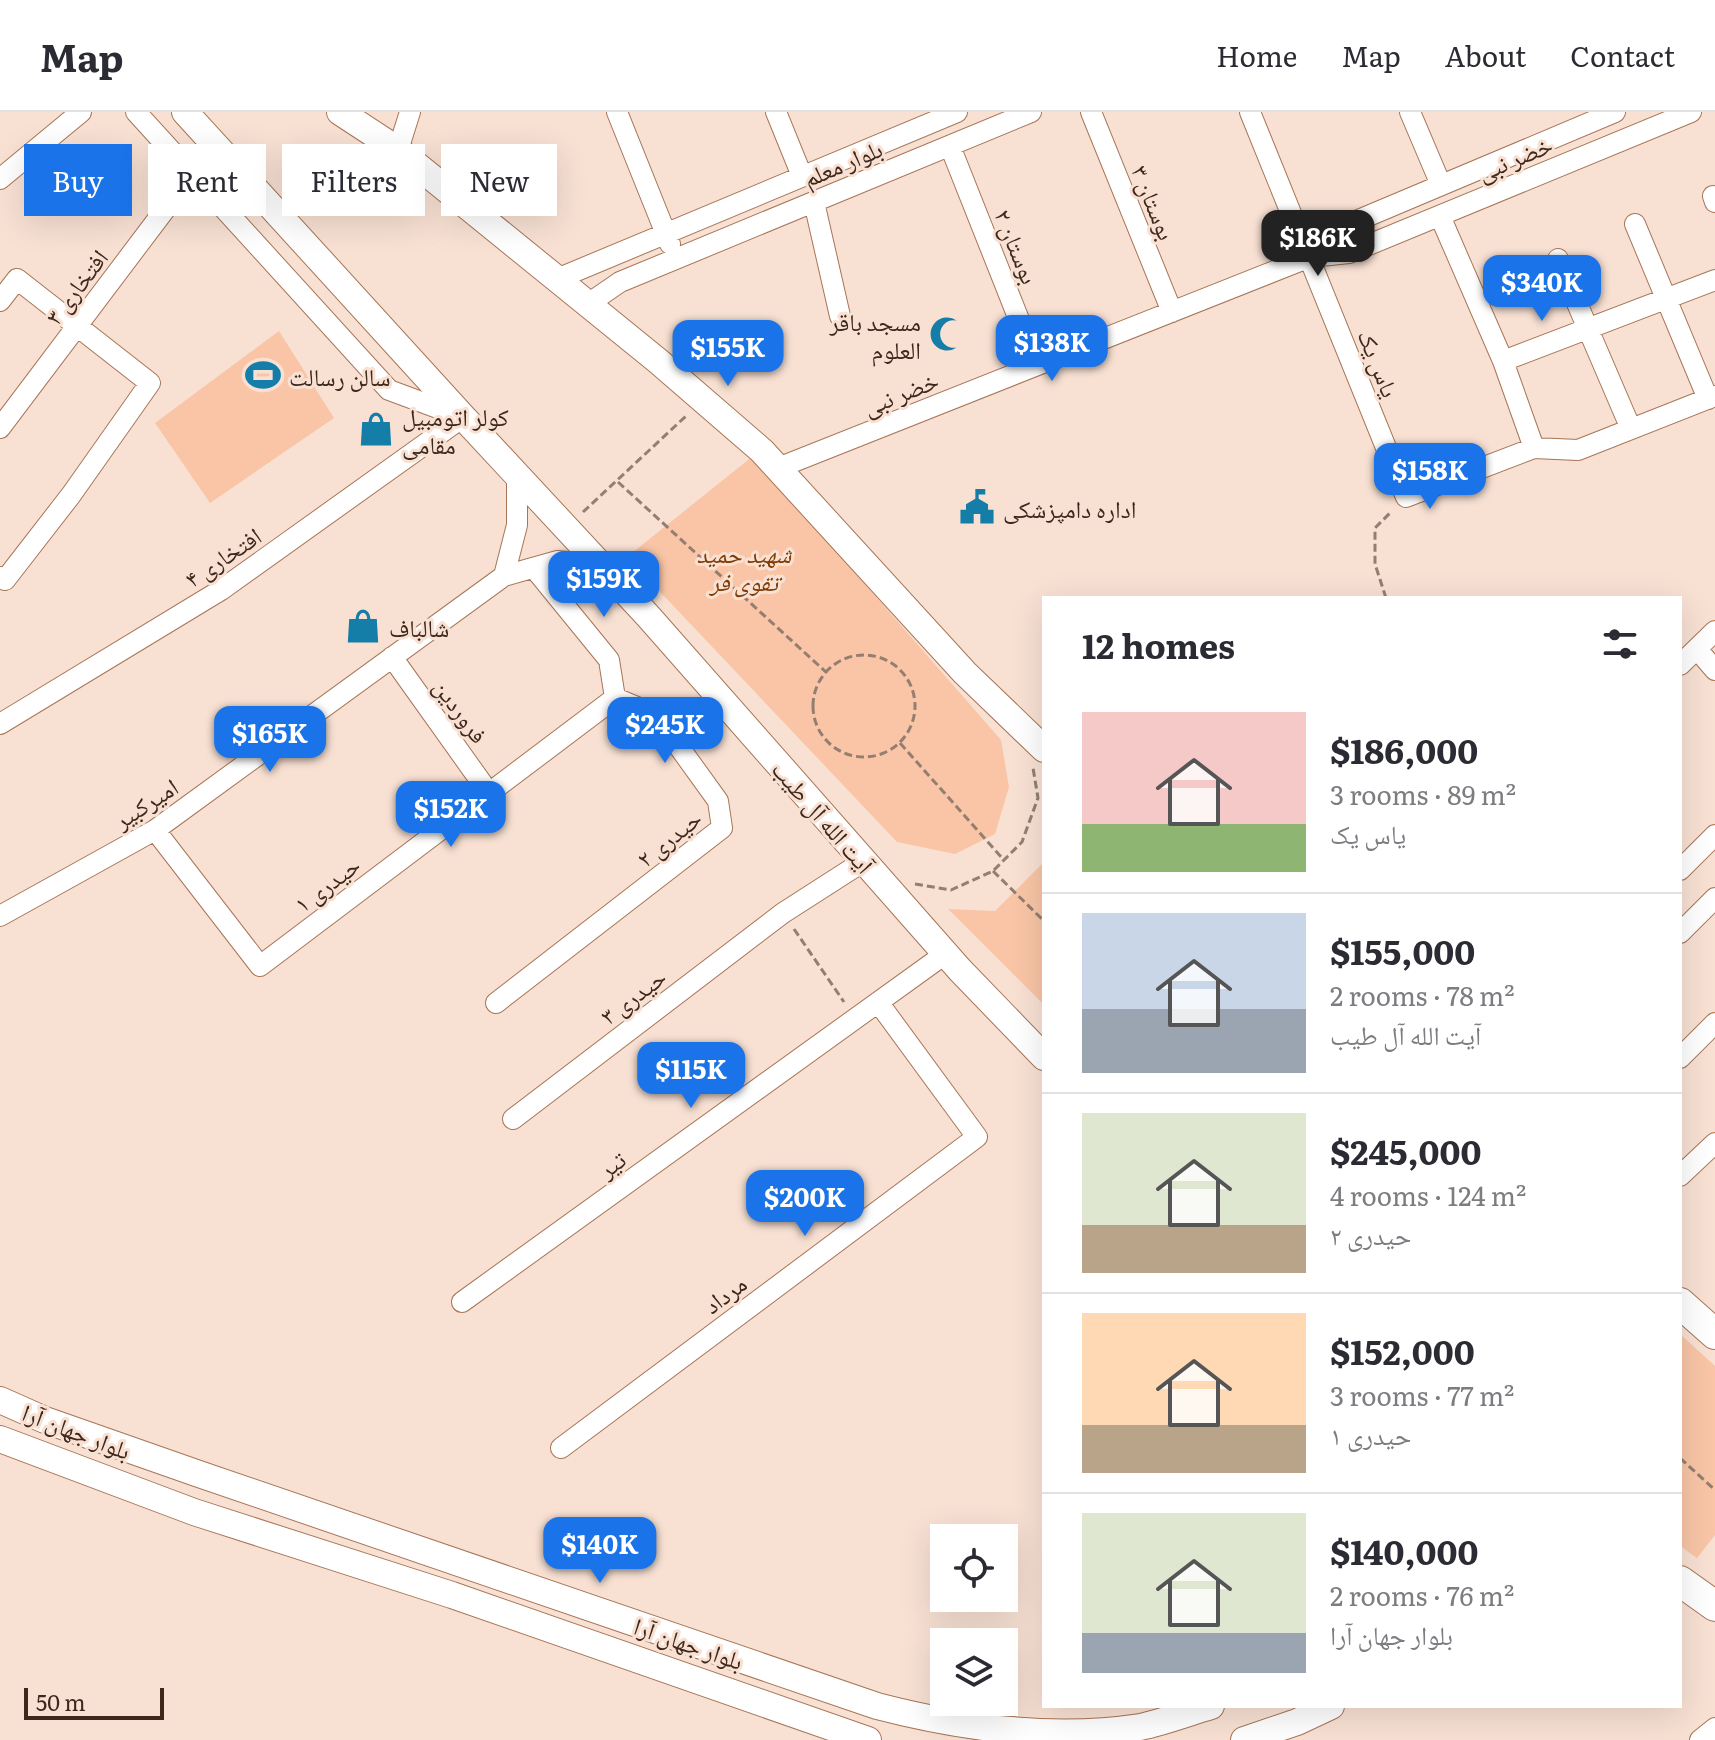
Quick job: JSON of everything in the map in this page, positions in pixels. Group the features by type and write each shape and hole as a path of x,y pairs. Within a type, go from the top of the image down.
{"highway":[{"path":"1682,1305 1715,1334"},
{"path":"1682,1582 1714,1605"}],"main road":[{"name":"آیت الله آل طیب","path":"186,112 601,565 945,954 1042,1055"},
{"path":"340,112 389,144"},
{"path":"425,172 703,400 778,468 965,673 1036,741"},
{"name":"بلوار جهان آرا","path":"0,1400 45,1420 199,1474 877,1706 945,1723 1004,1731 1070,1733 1139,1727 1204,1708"},
{"name":"بلوار جهان آرا","path":"0,1439 194,1512 452,1595 868,1740"},
{"path":"1682,1596 1714,1605"},
{"path":"1244,1740 1327,1708"}],"street":[{"path":"0,179 81,112"},
{"path":"136,112 164,144"},
{"path":"400,144 410,112"},
{"path":"617,112 676,259"},
{"path":"776,112 802,176"},
{"name":"بلوار معلم","path":"588,304 620,282 1031,112"},
{"name":"بوستان ۳","path":"1091,112 1172,312"},
{"name":"یاس یک","path":"1250,112 1406,497"},
{"path":"1410,112 1441,185"},
{"name":"خضر نبی","path":"1310,257 1342,227 1441,185 1568,121 1615,112"},
{"name":"خضر نبی","path":"778,468 1310,257 1349,253 1691,112"},
{"name":"بلوار معلم","path":"557,279 944,114"},
{"name":"بوستان ۲","path":"950,146 1037,365"},
{"path":"814,202 840,316"},
{"name":"افتخاری ۳","path":"0,428 160,216"},
{"path":"229,216 389,390 463,417"},
{"path":"1440,216 1503,361 1534,448"},
{"path":"1406,497 1534,448 1578,450 1711,398 1635,224"},
{"path":"1558,259 1631,429"},
{"path":"0,301 17,279 150,383 34,543 5,580 0,577"},
{"path":"1503,361 1715,280"},
{"name":"افتخاری ۴","path":"0,724 221,590 463,417"},
{"path":"517,475 517,525 504,576 557,561 601,565"},
{"path":"534,568 609,660 615,698"},
{"name":"امیرکبیر","path":"2,910 155,830 504,576"},
{"path":"1682,663 1715,631"},
{"path":"1697,649 1715,670"},
{"name":"فروردین","path":"392,657 489,793"},
{"name":"حیدری ۱","path":"155,830 260,966 615,698"},
{"name":"حیدری ۲","path":"496,1003 722,828 718,801 656,715 615,698"},
{"path":"1682,868 1715,835"},
{"name":"حیدری ۳","path":"513,1119 783,913 871,869"},
{"path":"1682,931 1715,898"},
{"name":"تیر","path":"462,1302 945,954"},
{"name":"مرداد","path":"561,1448 977,1137 878,1002"},
{"path":"1682,1056 1715,1023"},
{"path":"1682,1174 1715,1143"},
{"path":"1700,1740 1715,1728"}],"path":[{"path":"566,528 703,400"},
{"path":"618,482 827,673"},
{"path":"1385,596 1375,564 1375,528 1406,497"},
{"path":"856,656 881,657 902,670 914,692 916,716 900,743 886,754 861,758 837,750 820,733 813,709 818,685 833,665 856,656"},
{"path":"871,869 951,890 993,871 1022,842 1038,798 1036,741"},
{"path":"900,743 1004,860"},
{"path":"993,871 1042,919"},
{"path":"783,913 855,1019"},
{"path":"1682,1460 1715,1490"}],"green space":[{"name":"سالن رسالت","path":"279,331 334,418 210,503 155,423"},
{"name":"شهید حمید تقوی فر","path":"753,456 1001,740 1009,787 995,834 955,854 897,842 627,557"},
{"path":"1042,864 1042,1003 948,909 995,911"},
{"path":"1682,1336 1715,1366 1715,1535 1697,1558 1682,1547"}],"place":[{"name":"مسجد باقر العلوم","path":"947,334"},
{"name":"سالن رسالت","path":"263,375"},
{"name":"کولر اتومبیل مقامی","path":"376,429"},
{"name":"اداره دامپزشکی","path":"977,507"},
{"name":"شالباف","path":"363,626"}]}
